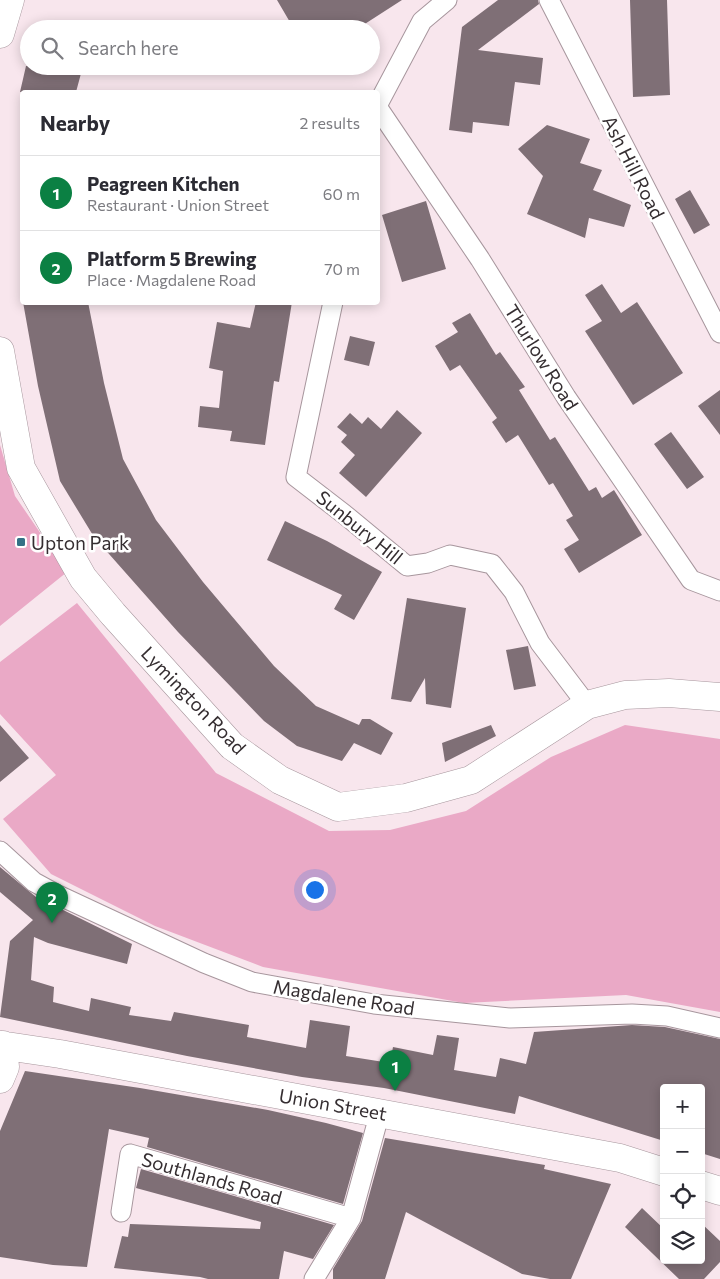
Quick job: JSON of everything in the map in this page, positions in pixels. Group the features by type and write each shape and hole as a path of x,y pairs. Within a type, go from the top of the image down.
{"street":[{"path":"0,34 10,0"},
{"name":"Thurlow Road","path":"380,102 422,21 446,0"},
{"name":"Ash Hill Road","path":"549,0 720,333"},
{"name":"Thurlow Road","path":"380,109 480,259 566,397 691,580 720,591"},
{"name":"Sunbury Hill","path":"332,305 296,477 407,566 428,563 450,555 492,564 514,592 540,643 588,705"},
{"name":"Lymington Road","path":"0,351 21,468 83,578 232,746 280,780 338,807 406,798 472,780 588,705 624,695 669,693 720,697"},
{"name":"Magdalene Road","path":"0,850 34,882 56,894 204,963 252,982 374,1004 510,1018 632,1014 667,1016 720,1028"},
{"path":"0,1079 5,1067 2,1045"},
{"name":"Union Street","path":"2,1045 380,1112 620,1158 660,1171"},
{"path":"314,1279 351,1218 380,1112"},
{"name":"Southlands Road","path":"121,1212 130,1154 351,1218"},
{"path":"705,1186 720,1191"}],"shaded area":[{"path":"0,445 15,496 67,572 0,626"},
{"path":"77,603 216,773 329,831 390,830 466,811 551,757 625,725 720,739 720,1012 626,995 464,1003 263,967 155,926 51,874 3,819 56,775 0,714 0,662"}],"building":[{"path":"277,0 402,0 371,20 289,20"},
{"path":"498,0 538,0 539,4 478,50 543,58 540,85 515,82 509,126 473,122 472,133 449,130 462,27"},
{"path":"630,0 667,0 670,95 633,97"},
{"path":"24,75 81,75 77,90 20,90"},
{"path":"547,125 590,139 580,163 602,170 593,190 631,205 624,227 589,218 585,238 527,214 543,176 518,149"},
{"path":"690,190 710,225 694,234 675,199"},
{"path":"426,201 446,269 402,282 382,215"},
{"path":"602,284 621,313 637,302 683,373 633,405 585,331 602,321 585,295"},
{"path":"24,305 89,305 104,383 123,459 156,520 203,582 274,666 316,706 359,725 362,719 370,719 393,733 381,755 354,743 342,761 297,746 264,721 178,632 94,537 60,481 38,386"},
{"path":"255,305 292,305 279,382 274,381 265,445 230,441 232,431 198,427 200,406 219,408 223,371 209,368 217,322 250,328"},
{"path":"470,313 496,355 500,352 525,387 519,390 550,440 555,437 589,491 596,487 602,498 614,490 642,535 579,573 564,549 579,540 566,520 573,516 553,483 549,485 518,435 506,443 492,422 497,418 460,365 450,371 435,346 458,332 452,323"},
{"path":"350,336 375,342 369,366 344,360"},
{"path":"720,390 720,435 698,406"},
{"path":"397,410 422,433 366,497 339,473 355,455 341,442 347,435 337,427 350,413 362,424 368,417 381,429"},
{"path":"671,432 704,477 687,489 654,444"},
{"path":"285,521 327,541 382,572 354,620 334,609 342,595 267,560"},
{"path":"407,598 466,608 451,708 426,704 425,678 411,702 391,699"},
{"path":"528,646 536,686 514,690 506,650"},
{"path":"0,725 29,758 0,782"},
{"path":"491,725 496,736 445,762 442,743"},
{"path":"0,867 48,907 51,904 132,944 127,964 48,943 34,937 31,980 54,987 53,1002 89,1011 91,998 131,1007 129,1015 171,1021 174,1012 249,1025 247,1037 306,1048 310,1020 350,1026 346,1056 390,1063 393,1047 433,1055 437,1035 459,1038 454,1070 496,1077 500,1058 526,1064 534,1032 632,1025 665,1027 720,1039 720,1159 705,1154 705,1084 660,1084 660,1140 519,1096 515,1114 384,1088 302,1077 187,1056 0,1017 10,941 33,920 0,892"},
{"path":"25,1071 268,1110 363,1133 343,1204 147,1147 149,1138 109,1129 87,1267 53,1265 0,1257 0,1131"},
{"path":"385,1138 545,1165 544,1169 611,1184 571,1279 550,1279 522,1274 406,1212 385,1279 333,1279 333,1269 362,1221"},
{"path":"141,1169 334,1225 313,1259 284,1251 279,1279 208,1279 114,1268 122,1236 128,1237 130,1224 260,1229 261,1222 136,1188"},
{"path":"642,1208 660,1225 660,1261 625,1227"},
{"path":"705,1227 720,1241 720,1262 704,1279 679,1279 663,1264 705,1264"}],"place":[{"name":"Upton Park","path":"21,542"},
{"name":"Platform 5 Brewing","path":"52,923"},
{"name":"Peagreen Kitchen","path":"395,1091"}]}
